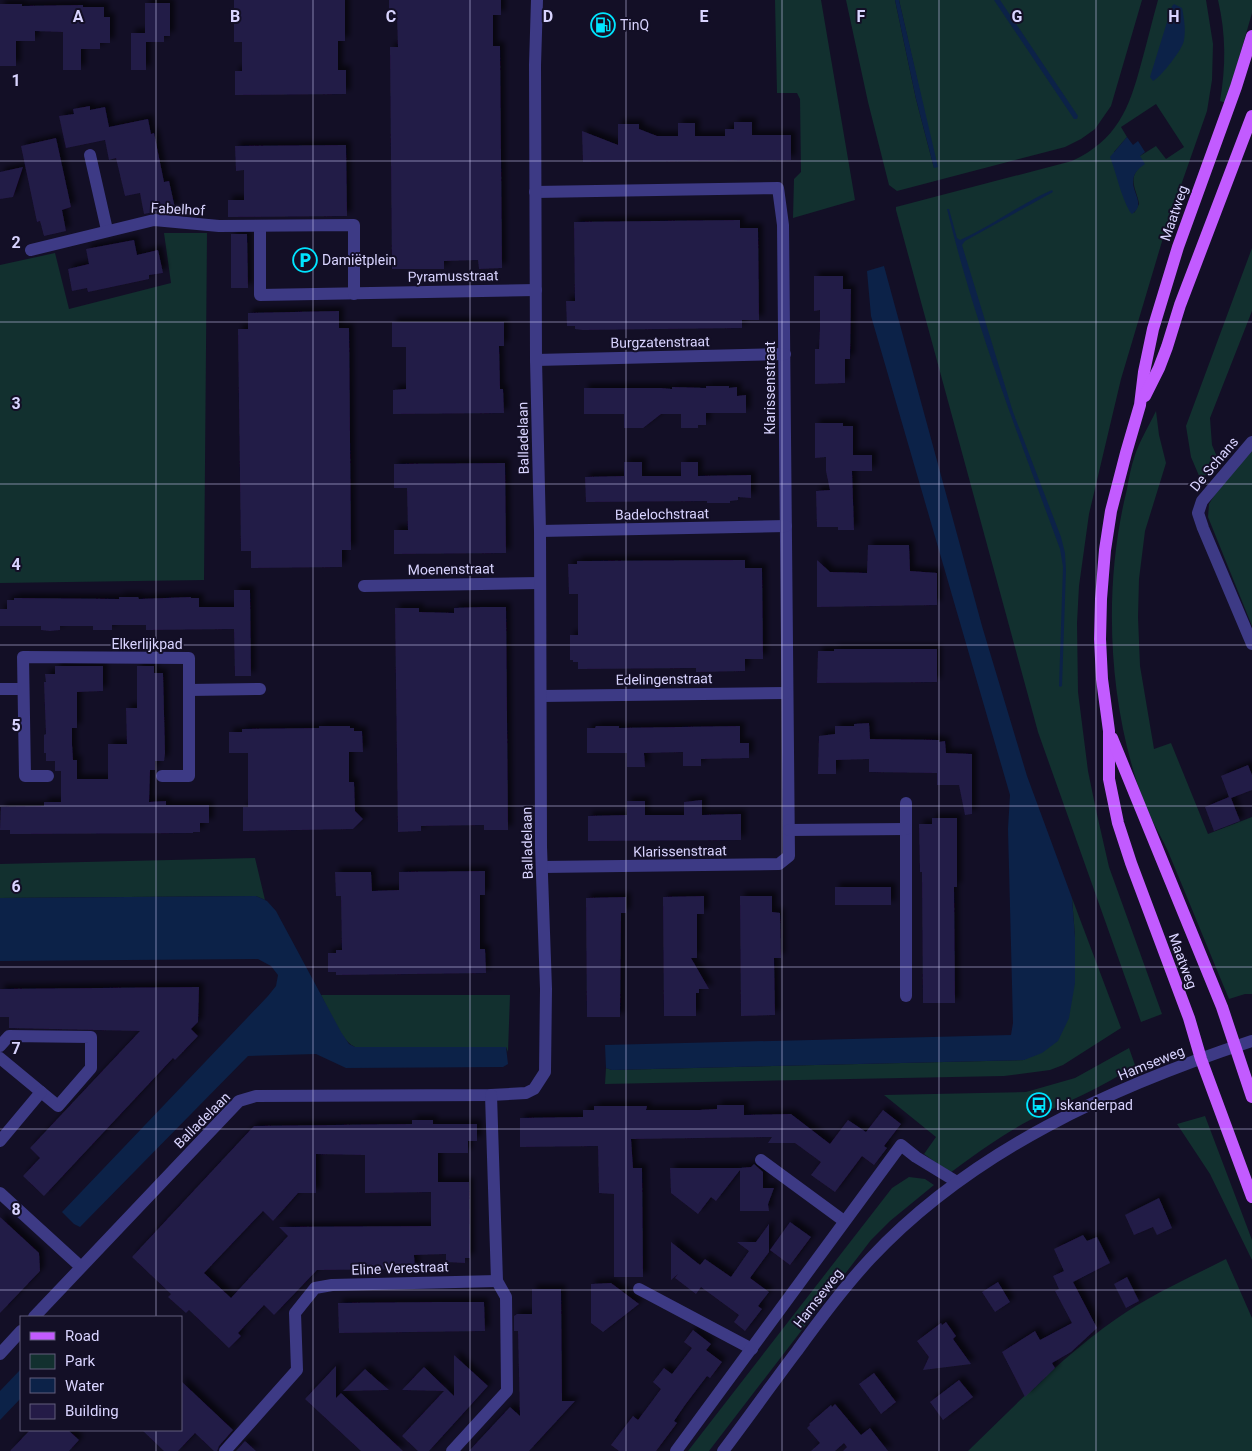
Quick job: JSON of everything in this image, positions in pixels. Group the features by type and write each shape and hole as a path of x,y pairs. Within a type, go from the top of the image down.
{"main road":[{"name":"Maatweg","path":"1252,36 1236,87 1200,184 1153,329 1144,372 1140,405 1115,495 1105,550 1100,639 1102,679 1109,732 1110,779 1118,822 1131,863 1189,1018 1201,1059 1252,1196"},
{"name":"Maatweg","path":"1140,405 1159,368 1180,304 1252,116"},
{"name":"Maatweg","path":"1109,732 1218,997 1252,1097"}],"street":[{"name":"Balladelaan","path":"35,1316 239,1102 256,1096 491,1095 526,1093 534,1089 545,1072 546,989 542,867 540,531 536,360 534,65 537,0"},
{"path":"90,154 107,230"},
{"name":"Klarissenstraat","path":"536,192 778,188 784,225 788,856 779,864 542,867"},
{"name":"Fabelhof","path":"31,250 154,220 219,226 260,226"},
{"path":"354,224 354,294 260,295 260,226 354,224"},
{"name":"Pyramusstraat","path":"354,294 370,292 536,290"},
{"name":"Burgzatenstraat","path":"536,360 785,354"},
{"name":"De Schans","path":"1252,442 1198,508 1203,528 1252,644"},
{"name":"Badelochstraat","path":"540,531 786,526"},
{"name":"Moenenstraat","path":"364,586 540,583"},
{"name":"Elkerlijkpad","path":"23,689 22,657 189,658 189,776 162,776"},
{"path":"0,689 23,689 25,776 48,776"},
{"path":"189,690 260,689"},
{"name":"Edelingenstraat","path":"541,696 786,693"},
{"path":"906,803 906,996"},
{"path":"789,830 906,830"},
{"path":"0,1046 9,1036 91,1037 91,1068 58,1106 0,1058"},
{"path":"1235,1046 1252,1041"},
{"name":"Hamseweg","path":"723,1451 850,1281 888,1240 957,1182 1010,1146 1050,1124 1145,1081 1235,1046"},
{"path":"0,1141 41,1092"},
{"path":"452,1451 507,1391 506,1297 497,1281 491,1095"},
{"name":"Hamseweg","path":"676,1451 901,1145 916,1157 957,1182"},
{"path":"761,1160 844,1221"},
{"path":"0,1193 81,1267"},
{"name":"Eline Verestraat","path":"225,1451 297,1370 295,1313 315,1288 332,1285 497,1281"},
{"path":"639,1289 752,1349"},
{"path":"0,1354 20,1332"}],"green space":[{"path":"775,0 821,0 855,200 793,218 794,179 801,172 800,99 797,93 777,93"},
{"path":"846,0 895,0 916,99 934,168 924,110 899,0 1142,0 1111,106 1095,129 1065,147 897,191 889,185 868,102"},
{"path":"1158,0 1206,0 1213,44 1212,80 1207,111 1166,228 1121,379 1089,514 1079,586 1077,623 1078,692 1088,771 1096,810 1109,867 1162,1014 1141,1022 1038,732 896,207 1072,161 1100,143 1119,122 1126,109","holes":["1156,104 1184,147 1166,159 1156,146 1140,156 1140,167 1136,171 1133,180 1139,204 1134,213 1118,175 1114,152 1127,137 1121,127"]},
{"path":"1218,0 1252,0 1252,13 1226,103 1220,101 1224,51 1223,25"},
{"path":"164,233 207,233 204,580 0,583 0,265 55,253 69,309 171,283"},
{"path":"1252,248 1252,311 1210,418 1212,445 1220,464 1200,478 1191,457 1186,426"},
{"path":"1156,411 1159,435 1166,463 1145,531 1139,579 1140,666 1154,749 1171,743 1208,834 1252,817 1252,994 1229,999 1167,849 1145,805 1123,729 1116,689 1112,608 1114,567 1119,527 1134,459 1139,444"},
{"path":"1252,451 1252,626 1208,517 1209,504 1217,491"},
{"path":"255,858 265,900 256,896 0,898 0,864"},
{"path":"1072,898 1121,1028 1063,1065 1050,1070 1004,1076 605,1084 606,1068 612,1070 1024,1060 1075,983 1075,937"},
{"path":"321,995 510,995 508,1052 506,1047 355,1047 344,1038"},
{"path":"1129,1048 1135,1065 1097,1088 1020,1126 989,1145 950,1173 924,1154 936,1137 884,1095 1026,1092 1075,1078"},
{"path":"1205,1116 1252,1240 1252,1260 1210,1174 1177,1124"},
{"path":"909,1177 925,1179 934,1185 890,1221 871,1240 709,1451 688,1451 892,1188"},
{"path":"1226,1259 1252,1318 1252,1451 968,1451 1039,1382 1116,1319 1142,1302"}],"water":[{"path":"895,0 899,0 938,167 934,168 916,99"},
{"path":"994,0 1000,0 1078,116 1077,119 1074,119"},
{"path":"1174,4 1182,8 1185,28 1183,44 1171,62 1153,81 1150,77"},
{"path":"1127,137 1133,145 1138,141 1145,152 1140,156 1145,164 1137,171 1134,178 1133,185 1138,203 1137,209 1132,214 1124,198 1110,157"},
{"path":"1052,190 1053,192 965,241 962,245 1013,412 1061,537 1065,553 1062,686 1060,687 1063,567 1060,549 984,338 947,209 949,209 957,238 960,240"},
{"path":"884,266 982,626 1027,776 1072,898 1075,937 1075,983 1069,1018 1058,1041 1042,1053 1024,1060 612,1070 606,1068 605,1045 1011,1035 1013,1023 1008,829 1010,795 871,316 867,271"},
{"path":"256,896 267,901 276,911 349,1044 355,1047 506,1047 508,1064 503,1067 346,1068 316,1054 248,1056 80,1227 74,1224 62,1212 268,996 276,986 278,975 271,966 258,959 0,961 0,898"},
{"path":"20,1370 20,1399 0,1420 0,1391"}],"building":[{"path":"234,0 345,0 345,41 338,41 338,70 346,70 346,94 235,95 235,71 242,71 242,42 234,42"},
{"path":"389,0 501,0 501,15 493,15 493,46 500,46 502,268 479,269 478,260 444,261 444,269 392,269 390,47 398,47 397,16 389,16"},
{"path":"145,3 170,3 170,36 164,36 164,42 146,42 146,70 131,70 131,33 145,33"},
{"path":"0,4 104,7 104,17 110,17 110,43 100,43 100,49 81,49 81,70 63,70 63,32 35,31 35,41 16,41 16,66 0,66"},
{"path":"90,106 90,110 105,107 109,127 148,119 151,134 154,133 164,182 169,181 175,208 144,214 140,193 125,196 116,158 109,160 105,140 66,148 59,116 74,114 73,109"},
{"path":"734,122 752,122 752,135 791,135 791,160 583,162 582,131 618,145 618,124 639,124 639,129 657,136 678,136 678,123 695,123 695,136 725,136 725,129 734,129"},
{"path":"56,138 71,207 62,210 66,231 44,236 40,221 37,222 21,146"},
{"path":"346,145 347,216 228,217 228,200 244,200 244,170 236,171 235,146"},
{"path":"23,167 13,197 0,199 0,172"},
{"path":"740,220 740,228 758,228 759,320 742,320 742,328 583,330 575,329 575,326 567,326 566,301 575,301 574,222"},
{"path":"231,234 247,234 248,288 231,288"},
{"path":"134,240 137,255 158,250 163,273 149,275 149,279 88,292 87,288 72,291 68,269 89,264 86,249"},
{"path":"814,276 843,276 843,289 851,289 850,359 845,359 845,383 815,384 815,349 819,349 820,310 814,311"},
{"path":"339,311 339,328 349,328 351,550 342,550 342,567 251,568 251,551 241,551 238,329 248,329 248,313"},
{"path":"392,322 504,322 504,346 499,346 500,389 503,389 504,413 393,414 393,390 406,389 406,347 392,347"},
{"path":"706,386 737,387 737,396 746,395 746,413 706,413 706,425 698,425 698,428 681,428 681,414 661,414 643,428 624,428 624,414 584,414 584,388 672,389 672,387 706,388"},
{"path":"815,423 843,423 843,426 853,426 853,455 872,455 872,471 852,471 854,530 838,530 838,527 817,527 816,491 830,490 826,471 826,457 815,458"},
{"path":"624,462 642,462 642,476 681,476 681,462 698,462 698,476 751,475 751,498 738,497 738,500 730,501 730,503 707,503 707,501 586,502 585,477 624,476"},
{"path":"505,463 506,553 394,554 394,530 408,530 407,488 394,488 394,464"},
{"path":"868,545 909,545 910,571 937,573 937,605 817,607 817,560 830,572 867,573"},
{"path":"745,560 745,568 762,568 763,659 745,659 745,671 696,672 696,668 578,669 578,662 570,660 570,635 578,635 578,594 569,594 568,564 577,564 577,561"},
{"path":"234,590 250,590 251,676 235,676 234,629 146,630 146,625 112,625 112,630 93,630 93,626 60,626 60,630 50,631 41,630 41,626 0,626 0,609 7,609 7,600 14,600 14,598 119,599 119,597 138,597 139,599 191,597 199,598 199,607 234,607"},
{"path":"506,607 508,830 484,830 484,825 421,826 421,831 398,832 395,608 419,608 419,612 454,613 454,608"},
{"path":"834,649 937,649 937,682 817,683 818,651 834,651"},
{"path":"55,666 103,666 103,691 77,692 77,728 72,728 72,744 73,760 77,760 77,779 108,779 108,744 127,744 126,708 137,708 137,666 154,666 154,673 163,673 165,753 164,761 155,761 155,770 150,770 149,802 166,801 166,805 209,805 209,823 200,823 200,832 10,834 10,830 0,830 1,807 44,806 44,802 61,802 61,771 55,771 55,761 46,761 46,753 44,753 44,735 46,734 45,674 55,674"},
{"path":"869,723 870,739 939,740 939,742 945,741 946,753 972,754 972,814 965,815 959,785 937,785 937,773 869,772 869,759 836,760 836,774 818,774 819,736 835,734 835,726 854,726 854,724"},
{"path":"319,726 350,726 350,728 354,728 354,731 362,731 363,752 349,752 349,782 354,782 355,811 363,819 353,829 243,831 243,807 248,807 248,753 229,753 229,732 242,732 242,729 319,728"},
{"path":"596,726 619,726 619,728 740,726 740,743 749,743 749,758 701,759 701,766 683,766 683,752 644,753 645,767 627,767 627,753 587,753 587,728 595,728"},
{"path":"1248,765 1252,775 1252,790 1231,798 1240,821 1214,831 1205,807 1229,797 1221,776"},
{"path":"702,800 702,815 741,814 741,840 588,841 588,816 627,815 627,801 645,801 645,815 684,815 684,802"},
{"path":"932,818 957,818 957,887 954,887 955,1003 923,1003 922,872 920,872 919,824 932,824"},
{"path":"485,871 485,895 480,895 480,949 485,949 486,973 336,975 336,972 328,972 328,953 336,953 336,950 342,950 341,896 336,896 335,872 371,872 372,891 399,890 399,872"},
{"path":"835,887 891,887 891,905 835,905"},
{"path":"704,896 704,914 697,914 697,958 691,958 709,989 699,989 699,993 696,993 696,1016 664,1016 663,897"},
{"path":"740,896 772,896 772,912 780,913 781,958 774,958 775,1015 741,1016"},
{"path":"626,897 626,913 621,913 620,1017 587,1017 586,898"},
{"path":"199,987 198,1022 191,1029 198,1036 175,1060 173,1058 44,1196 23,1176 40,1158 30,1148 140,1031 9,1028 9,1017 0,1017 0,989"},
{"path":"717,1105 744,1105 744,1115 791,1114 830,1144 848,1120 866,1132 883,1110 901,1124 884,1146 887,1148 874,1165 862,1156 835,1192 811,1175 821,1162 795,1143 768,1143 772,1137 631,1139 633,1168 642,1168 643,1277 614,1277 614,1194 599,1193 598,1146 520,1147 520,1118 583,1117 583,1110 594,1110 594,1106 647,1106 646,1110 699,1110 717,1109"},
{"path":"412,1120 433,1120 433,1124 477,1124 477,1141 468,1141 468,1153 438,1153 438,1182 469,1182 470,1258 465,1258 465,1263 446,1262 446,1254 414,1255 415,1269 317,1270 274,1315 264,1305 238,1333 241,1336 229,1348 189,1310 186,1313 168,1297 171,1294 132,1257 254,1126 412,1124","holes":["316,1154 365,1155 365,1193 431,1192 431,1226 279,1227 288,1236 231,1298 204,1273 263,1211 273,1221 298,1193 316,1193"]},
{"path":"754,1164 763,1172 763,1188 774,1188 768,1204 769,1211 740,1211 740,1170 716,1201 711,1197 698,1214 671,1193 670,1168 740,1168 751,1167"},
{"path":"1159,1198 1172,1228 1157,1235 1153,1227 1134,1235 1125,1215"},
{"path":"0,1217 39,1253 40,1271 0,1313"},
{"path":"790,1222 811,1237 790,1265 770,1250"},
{"path":"769,1224 769,1252 750,1278 769,1292 758,1306 762,1309 745,1331 734,1322 739,1315 701,1287 696,1294 675,1278 678,1274 671,1280 671,1242 700,1265 705,1259 731,1277 749,1251 737,1242 756,1242"},
{"path":"1083,1235 1087,1241 1097,1237 1110,1263 1073,1282 1097,1328 1071,1352 1052,1363 1055,1368 1025,1397 1002,1352 1035,1331 1040,1340 1072,1323 1055,1291 1059,1289 1053,1276 1064,1271 1054,1249"},
{"path":"1127,1277 1139,1301 1126,1308 1114,1284"},
{"path":"998,1282 1010,1302 995,1312 982,1292"},
{"path":"611,1283 639,1304 603,1332 591,1323 591,1284"},
{"path":"532,1289 561,1289 562,1401 575,1401 529,1451 469,1451 510,1407 520,1416 518,1331 514,1331 514,1316 517,1314 532,1314"},
{"path":"484,1302 485,1331 339,1333 338,1303"},
{"path":"946,1322 956,1336 953,1339 971,1364 923,1370 929,1357 917,1341 941,1323 942,1325"},
{"path":"693,1330 711,1344 706,1350 722,1362 710,1378 707,1376 685,1405 674,1421 677,1423 656,1451 619,1451 611,1445 633,1416 638,1420 661,1389 653,1382 664,1368 672,1374 692,1348 684,1342"},
{"path":"454,1355 488,1386 429,1451 418,1451 402,1436 444,1391 402,1390 424,1367 454,1396"},
{"path":"336,1366 336,1398 341,1393 403,1451 361,1451 305,1399"},
{"path":"365,1369 375,1378 389,1390 343,1391"},
{"path":"874,1373 896,1402 881,1414 859,1384"},
{"path":"959,1380 973,1397 943,1420 930,1402"},
{"path":"182,1382 233,1430 217,1451 214,1451 195,1433 178,1451 164,1451 143,1431 182,1431"},
{"path":"835,1404 861,1435 870,1428 888,1451 843,1451 847,1447 844,1443 835,1451 811,1451 820,1443 807,1428 809,1424 831,1405 832,1407"},
{"path":"29,1431 69,1431 79,1440 69,1451 10,1451"},
{"path":"245,1441 256,1451 236,1451"}],"place":[{"name":"TinQ","path":"603,25"},
{"name":"Damiëtplein","path":"305,260"},
{"name":"Iskanderpad","path":"1039,1105"}]}
